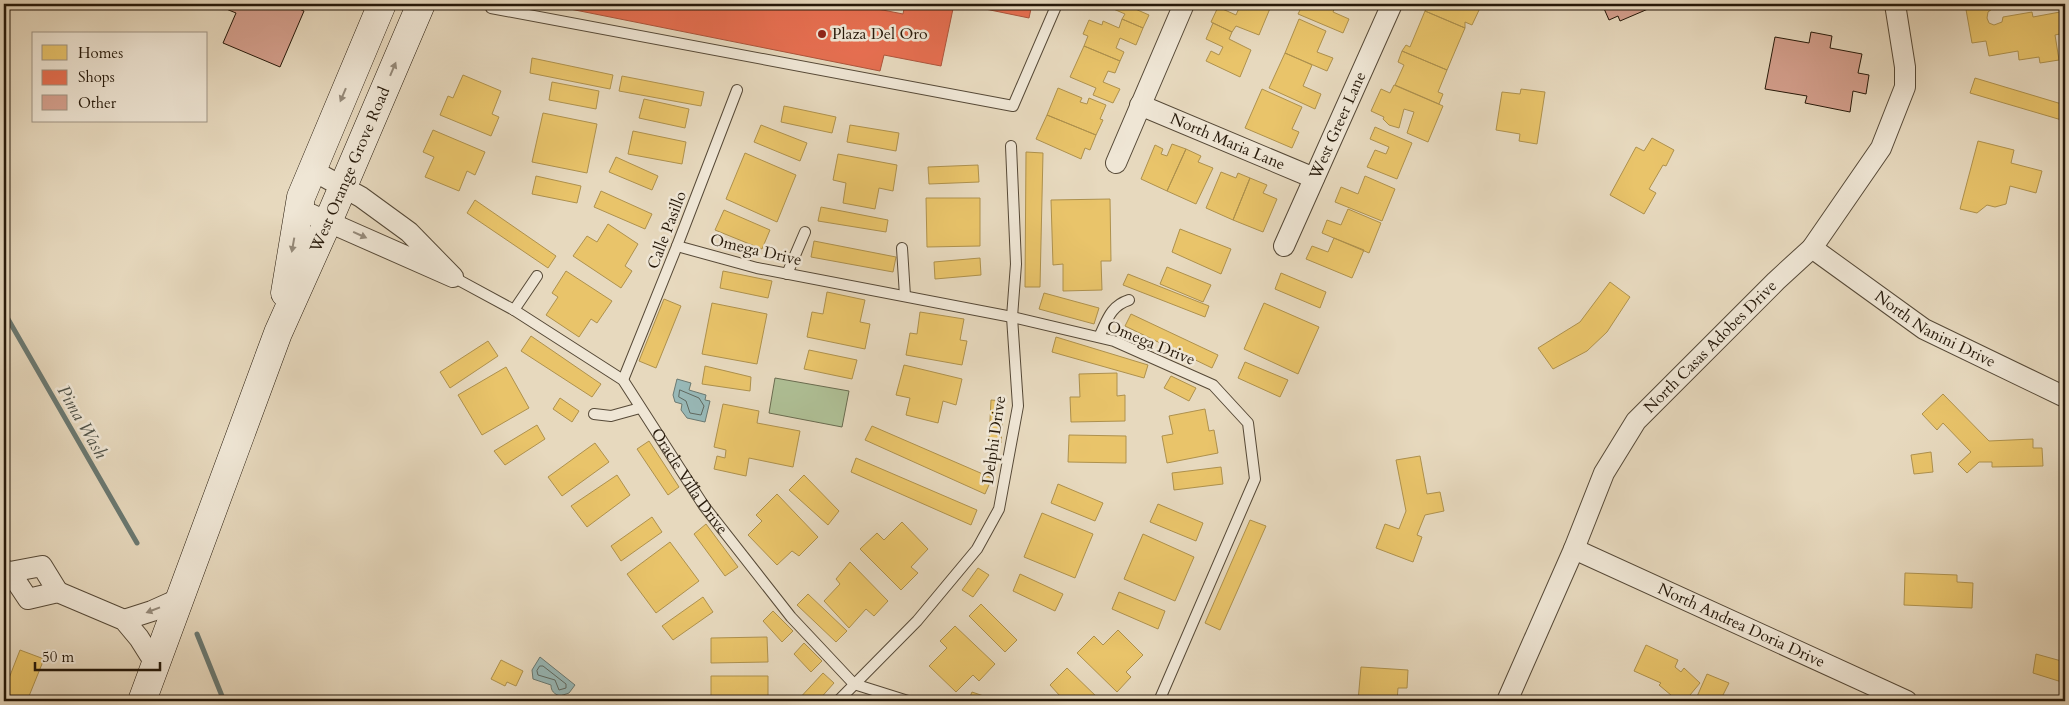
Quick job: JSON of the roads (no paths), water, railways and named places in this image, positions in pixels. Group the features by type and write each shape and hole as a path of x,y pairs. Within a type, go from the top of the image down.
{"main road":[{"name":"West Orange Grove Road","path":"278,334 301,196 379,4"},
{"name":"West Orange Grove Road","path":"142,701 278,334 421,4"}],"street":[{"path":"1116,163 1184,4"},
{"name":"West Greer Lane","path":"1284,246 1392,4"},
{"name":"North Casas Adobes Drive","path":"1506,701 1574,549 1604,473 1636,421 1776,281 1812,248 1881,148 1905,87 1905,67 1895,4"},
{"name":"North Maria Lane","path":"1140,105 1314,178"},
{"name":"Oracle Villa Drive","path":"312,170 361,197 409,232 453,277"},
{"name":"Oracle Villa Drive","path":"299,209 453,277"},
{"name":"North Nanini Drive","path":"1812,248 1924,328 2065,397"},
{"name":"North Andrea Doria Drive","path":"1574,549 1907,701"},
{"path":"58,592 28,599 7,571 42,566 58,592 124,620 139,638 156,664"},
{"path":"124,620 152,611 181,598"}],"lane":[{"path":"489,5 1013,106 1057,4"},
{"name":"Calle Pasillo","path":"623,380 737,90"},
{"name":"Delphi Drive","path":"838,701 917,621 977,549 999,509 1018,406 1012,317 1016,264 1011,146"},
{"path":"787,274 805,232"},
{"name":"Omega Drive","path":"677,246 787,274 1012,317 1114,341 1213,385 1248,423 1255,479 1159,701"},
{"path":"902,248 905,296"},
{"path":"514,310 537,276"},
{"name":"Oracle Villa Drive","path":"453,277 514,310 623,380 704,506 791,617 854,684 908,701"},
{"path":"1098,337 1113,308 1119,303 1129,300"},
{"path":"594,414 611,416 640,408"}],"water":[{"path":"677,379 691,383 689,390 706,395 705,400 710,401 705,422 687,418 681,410 682,404 675,402 673,395"},
{"path":"540,657 575,685 569,693 560,696 552,691 551,685 533,679 532,670"}],"waterway":[{"name":"Pima Wash","path":"4,315 137,543"},
{"name":"Pima Wash","path":"197,634 224,701"}],"place":[{"name":"Plaza Del Oro","path":"822,34"}]}
